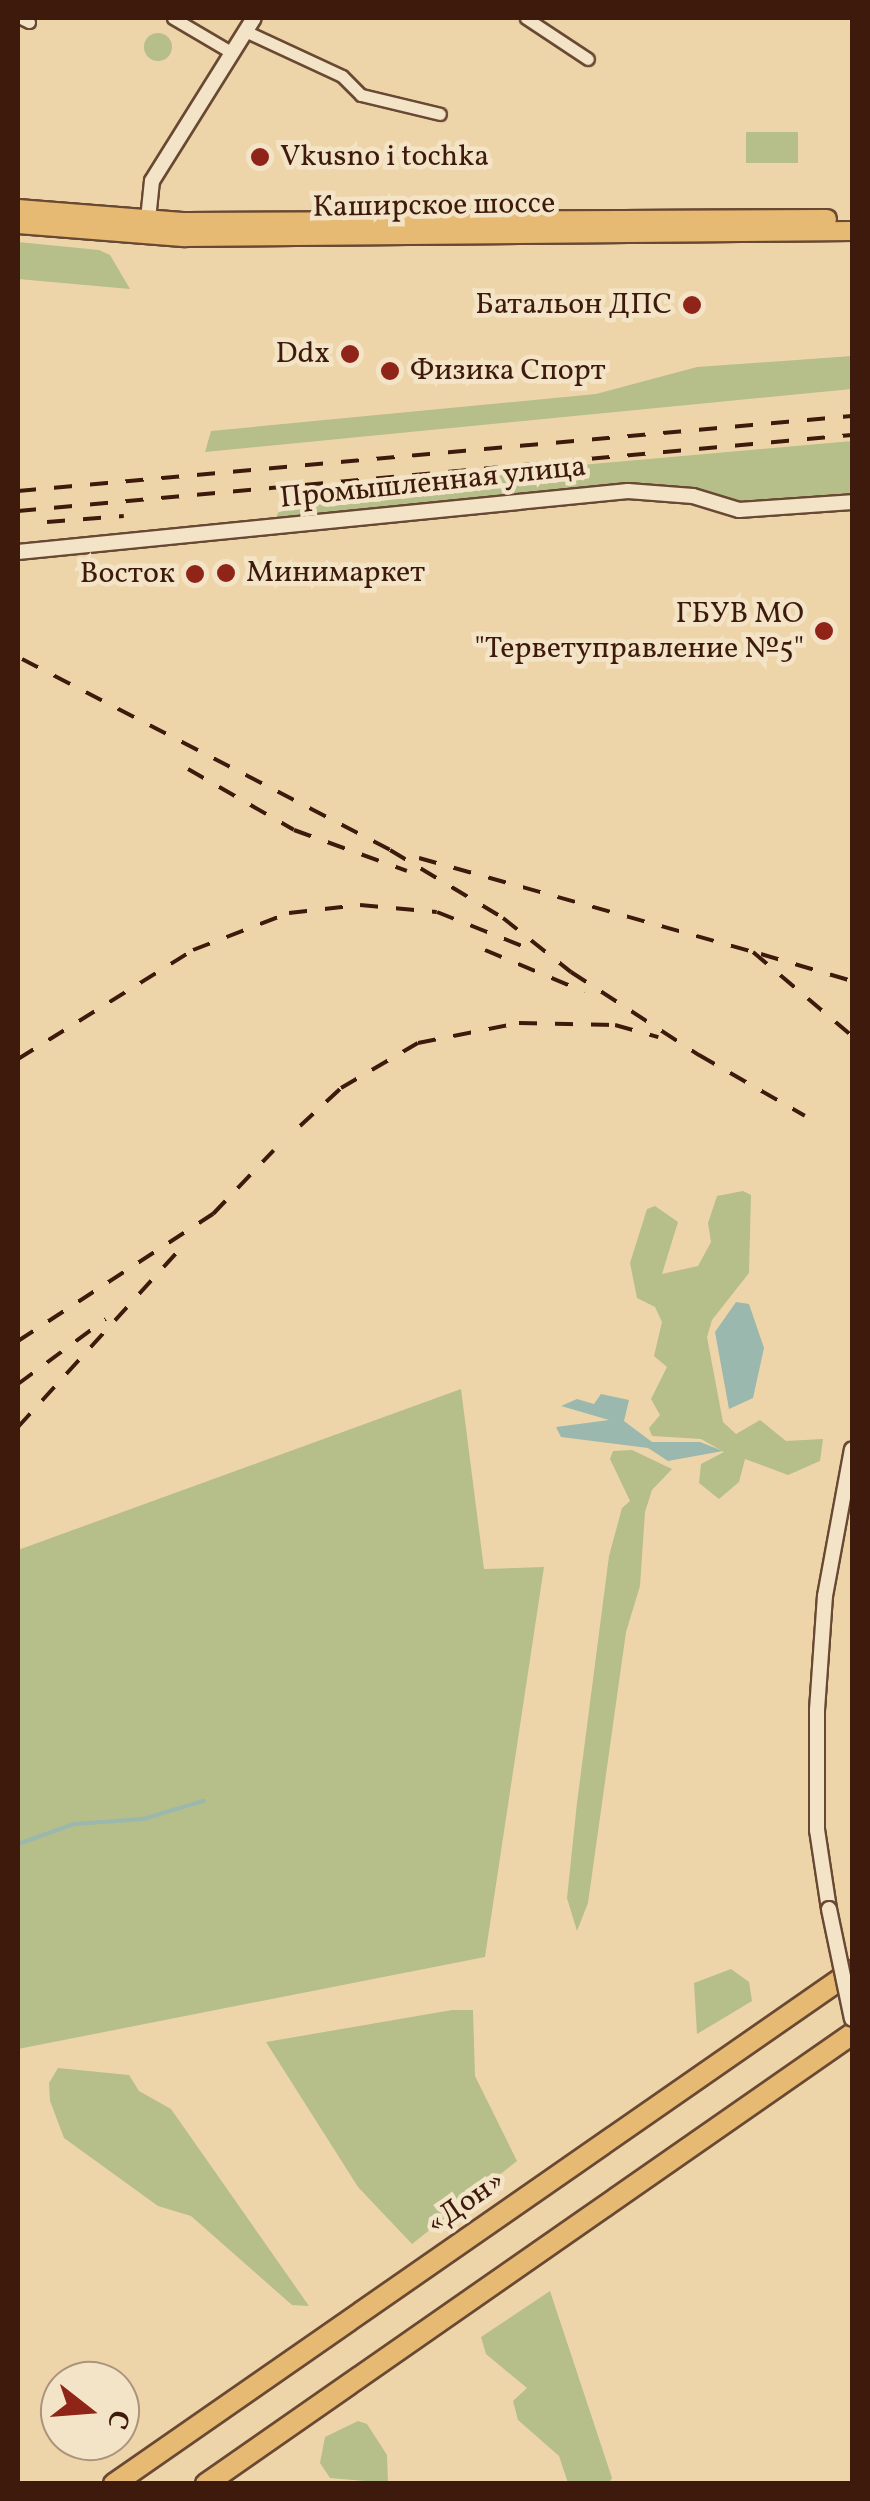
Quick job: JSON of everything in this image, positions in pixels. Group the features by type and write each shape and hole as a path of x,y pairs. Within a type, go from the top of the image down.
{"highway":[{"name":"«Дон»","path":"114,2484 852,1971"},
{"path":"206,2484 852,2034"}],"main road":[{"name":"Каширское шоссе","path":"18,209 147,227 852,219"},
{"name":"Каширское шоссе","path":"18,224 852,231"}],"street":[{"path":"173,18 231,52"},
{"path":"147,227 152,181 254,18"},
{"path":"526,18 588,60"},
{"path":"245,32 342,76 361,95 440,114"},
{"name":"Промышленная улица","path":"18,552 628,492 693,496 739,510 852,502"},
{"path":"852,1449 838,1507 818,1710 817,1830 852,2018"}],"green space":[{"path":"158,33 168,37 172,47 168,57 158,61 148,57 144,47 148,37"},
{"path":"746,132 798,132 798,163 746,163"},
{"path":"18,242 99,250 110,255 130,289 18,279"},
{"path":"852,356 852,389 205,452 211,431 596,394 697,367"},
{"path":"852,441 852,495 740,504 616,491 276,517 290,491"},
{"path":"743,1191 751,1195 749,1273 712,1320 707,1337 723,1422 736,1434 760,1420 786,1441 823,1439 820,1461 788,1475 745,1459 739,1482 719,1499 699,1483 701,1464 724,1452 701,1439 652,1436 649,1428 660,1415 651,1399 667,1367 654,1356 662,1322 655,1307 637,1298 630,1263 647,1209 655,1206 678,1222 662,1274 698,1266 711,1242 708,1223 717,1196"},
{"path":"461,1389 484,1569 544,1567 485,1957 18,2049 18,1550"},
{"path":"632,1450 672,1469 652,1490 645,1512 640,1586 626,1632 588,1903 577,1931 567,1898 577,1803 609,1556 622,1508 630,1501 610,1459 613,1451"},
{"path":"731,1969 749,1982 752,2001 697,2034 694,1983"},
{"path":"452,2010 473,2010 475,2076 517,2161 412,2244 358,2187 266,2042"},
{"path":"58,2068 129,2075 139,2091 171,2109 309,2306 292,2305 191,2216 158,2206 64,2138 50,2101 49,2083"},
{"path":"550,2291 612,2478 609,2483 568,2483 559,2456 518,2420 513,2401 527,2388 486,2354 481,2337"},
{"path":"358,2421 367,2424 387,2455 388,2483 330,2478 320,2463 325,2437"}],"water":[{"path":"736,1302 749,1304 764,1348 753,1398 729,1409 715,1332"},
{"path":"601,1394 629,1400 624,1421 652,1442 700,1442 723,1451 668,1461 648,1448 561,1437 556,1427 609,1420 561,1406 577,1399 594,1404"}],"waterway":[{"path":"18,1844 74,1824 143,1819 203,1801"}],"railway":[{"path":"18,491 852,416"},
{"path":"18,511 852,435"},
{"path":"47,522 124,516"},
{"path":"22,659 390,850 503,918 571,972 699,1055 805,1116"},
{"path":"188,769 294,830 407,871"},
{"path":"419,858 753,952 852,1036"},
{"path":"18,1059 193,950 289,913 360,905 437,912 522,946"},
{"path":"485,950 585,992"},
{"path":"761,954 852,981"},
{"path":"300,1126 341,1088 418,1043 519,1023 615,1025 658,1037"},
{"path":"18,1341 213,1214 274,1150"},
{"path":"18,1427 182,1247"},
{"path":"18,1384 106,1319"}],"place":[{"name":"Vkusno i tochka","path":"260,157"},
{"name":"Батальон ДПС","path":"692,305"},
{"name":"Ddx","path":"350,354"},
{"name":"Физика Спорт","path":"390,371"},
{"name":"Минимаркет","path":"226,573"},
{"name":"Восток","path":"195,574"},
{"name":"ГБУВ МО \"Терветуправление №5\"","path":"824,631"}]}
